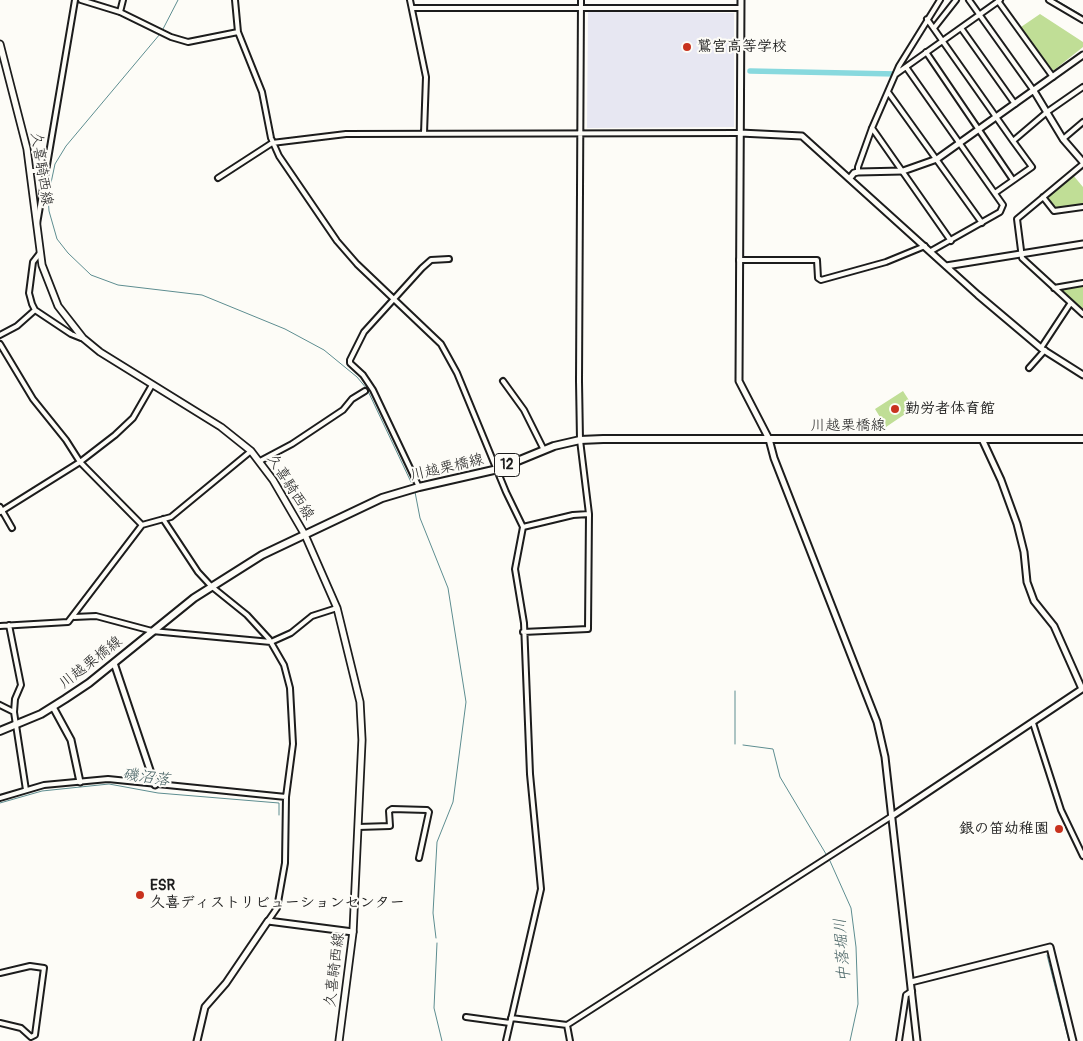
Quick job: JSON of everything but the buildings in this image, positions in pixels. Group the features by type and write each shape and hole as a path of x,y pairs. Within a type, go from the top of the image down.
{"main road":[{"name":"久喜騎西線","path":"0,44 20,119 30,171 40,253 49,287 58,306 83,338 100,352 221,427 251,451 260,461 306,535 337,608 360,702 362,740 353,932 339,1041"},
{"name":"川越栗橋線","path":"0,731 53,707 89,683 211,586 262,555 366,504 418,487 498,469 544,450 580,440 1083,439"}],"street":[{"path":"37,226 41,213 45,171 69,50 75,0"},
{"path":"81,0 120,12 171,37 188,42 238,32"},
{"path":"120,12 123,0"},
{"path":"234,0 238,32 262,92 272,143 337,241 357,264 441,344 457,373 506,492 523,527 515,569 524,623 530,780 541,889 506,1041"},
{"path":"410,0 426,77 424,133"},
{"path":"523,632 588,630 589,514 580,440 581,0"},
{"path":"741,0 739,382 770,439 774,458 877,722 885,757 917,1041"},
{"path":"858,172 858,167 872,128 896,74 940,0"},
{"path":"934,28 956,0"},
{"path":"969,0 1034,91 1063,139 1083,163 1018,219 1022,254 1026,263 1083,314"},
{"path":"1049,0 1083,20"},
{"path":"896,74 999,1 1053,77"},
{"path":"412,8 741,8"},
{"path":"927,19 1032,167 995,193"},
{"path":"961,28 1015,104"},
{"path":"926,52 1014,180"},
{"path":"850,178 854,173 858,172 903,171 937,159 1082,57"},
{"path":"906,67 1003,205 1000,212 952,241 931,251"},
{"path":"1013,141 1046,112 1083,87"},
{"path":"888,92 982,223"},
{"path":"1063,139 1083,122"},
{"path":"872,128 952,241"},
{"path":"218,178 272,143 346,134 800,134 931,251 978,296 1043,349 1083,375"},
{"path":"30,171 45,171"},
{"path":"1043,197 1054,211 1083,207"},
{"path":"946,266 985,258 1083,244"},
{"path":"739,260 817,260 818,278 821,280 886,262 925,246"},
{"path":"40,253 33,262 29,293 35,310 71,334 83,338"},
{"path":"418,487 374,390 363,375 350,363 364,332 431,260 449,259"},
{"path":"1054,288 1083,283"},
{"path":"1029,368 1043,349 1070,304"},
{"path":"0,335 17,326 35,310"},
{"path":"0,344 33,399 66,440 80,462 142,525"},
{"path":"503,381 524,410 544,450"},
{"path":"12,528 1,510 80,462 133,418 152,385"},
{"path":"260,461 292,444 343,410 352,399 365,391"},
{"path":"466,1017 568,1025 892,816 1083,689 1054,626 1034,601 1028,582 1024,552 1017,524 1001,480 982,439"},
{"path":"0,626 68,622 74,617 142,525 171,517 251,451"},
{"path":"523,527 573,515 589,514"},
{"path":"163,519 198,572 211,586 247,615 271,642 284,665 290,688 293,744 286,797 285,864 277,908 226,983 205,1006 197,1041"},
{"path":"74,617 96,616 152,631 271,642 291,634 312,616 337,608"},
{"path":"9,625 20,686 15,699 14,712 26,790"},
{"path":"114,663 156,785"},
{"path":"0,705 14,712"},
{"path":"53,707 71,740 80,782"},
{"path":"1033,723 1061,810 1083,856"},
{"path":"0,798 44,785 108,779 286,797"},
{"path":"358,828 390,826 390,811 392,810 427,810 429,812 419,858"},
{"path":"268,920 353,932"},
{"path":"911,982 1050,947 1073,1041"},
{"path":"0,973 30,966 44,968 35,1035 31,1037 21,1028 0,1023"},
{"path":"899,1041 906,995 912,991"},
{"path":"568,1025 570,1041"}],"shaded area":[{"path":"588,12 734,13 734,127 587,128"}],"green space":[{"path":"1040,14 1083,42 1083,47 1053,71 1021,27"},
{"path":"1073,175 1083,187 1083,204 1054,208 1046,196"},
{"path":"1083,285 1083,311 1060,289"},
{"name":"勤労者体育館","path":"903,391 914,408 886,427 875,409"}],"waterway":[{"path":"163,29 178,0"},
{"path":"1056,0 1083,16"},
{"path":"160,34 66,146 55,164 48,197 49,211 57,239 68,253 91,275 118,285 202,295 285,329 324,350 357,377 367,389 411,482"},
{"path":"750,71 896,74"},
{"path":"415,492 420,518 448,588 466,702 453,802 437,842 433,913 436,938"},
{"path":"735,691 735,744"},
{"name":"中落堀川","path":"743,745 773,749 780,777 826,854"},
{"name":"磯沼落","path":"0,803 42,791 109,784 158,793 279,803 279,815"},
{"name":"中落堀川","path":"830,861 851,908 856,947 858,1004 850,1041"},
{"path":"437,943 434,1008 442,1041"},
{"path":"1047,955 1069,1041"}],"place":[{"name":"鷲宮高等学校","path":"687,47"},
{"name":"勤労者体育館","path":"895,409"},
{"name":"銀の笛幼稚園","path":"1059,829"},
{"name":"ESR 久喜ディストリビューションセンター","path":"140,895"}]}
